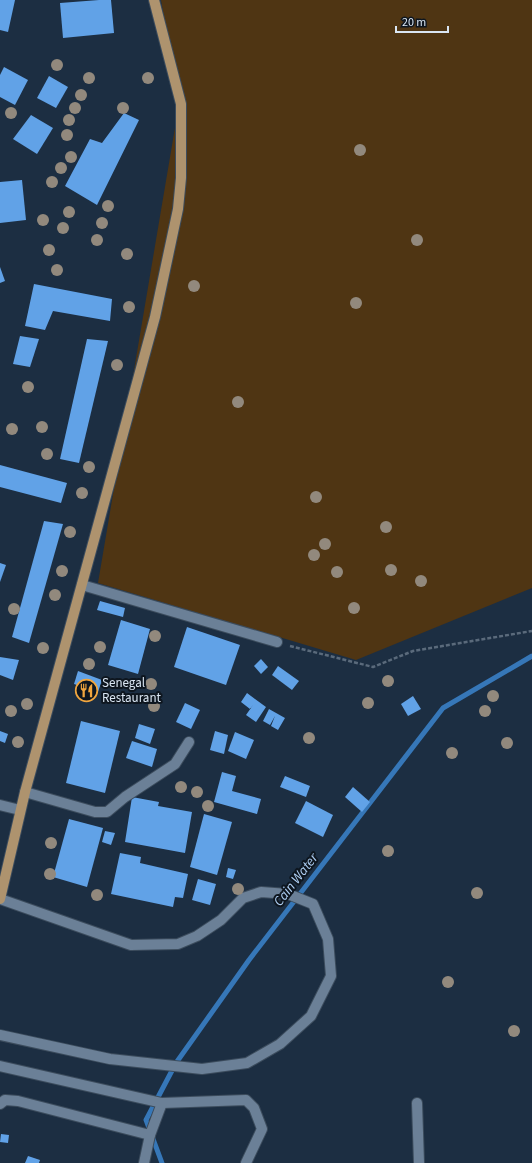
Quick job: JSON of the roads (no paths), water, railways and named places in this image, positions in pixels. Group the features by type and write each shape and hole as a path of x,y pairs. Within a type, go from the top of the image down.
{"main road":[{"path":"0,899 20,810 155,317 178,209 181,178 181,104 154,0"}],"street":[{"path":"82,585 277,642"},
{"path":"25,792 95,812 107,812 125,797 175,764 189,742"},
{"path":"0,805 20,810"},
{"path":"0,899 131,945 178,944 197,936 221,920 243,898 261,892 288,894 313,904 328,939 331,976 311,1016 280,1044 247,1063 202,1069 110,1060 0,1035"},
{"path":"0,1066 162,1102 246,1100 254,1108 262,1129 246,1163"},
{"path":"0,1104 4,1100 18,1101 150,1135"},
{"path":"144,1163 150,1135 162,1102"},
{"path":"417,1103 419,1163"}],"waterway":[{"name":"Cain Water","path":"162,1163 146,1120 176,1063 249,960 443,708 532,656"}],"place":[{"name":"Senegal Restaurant","path":"86,690"}]}
